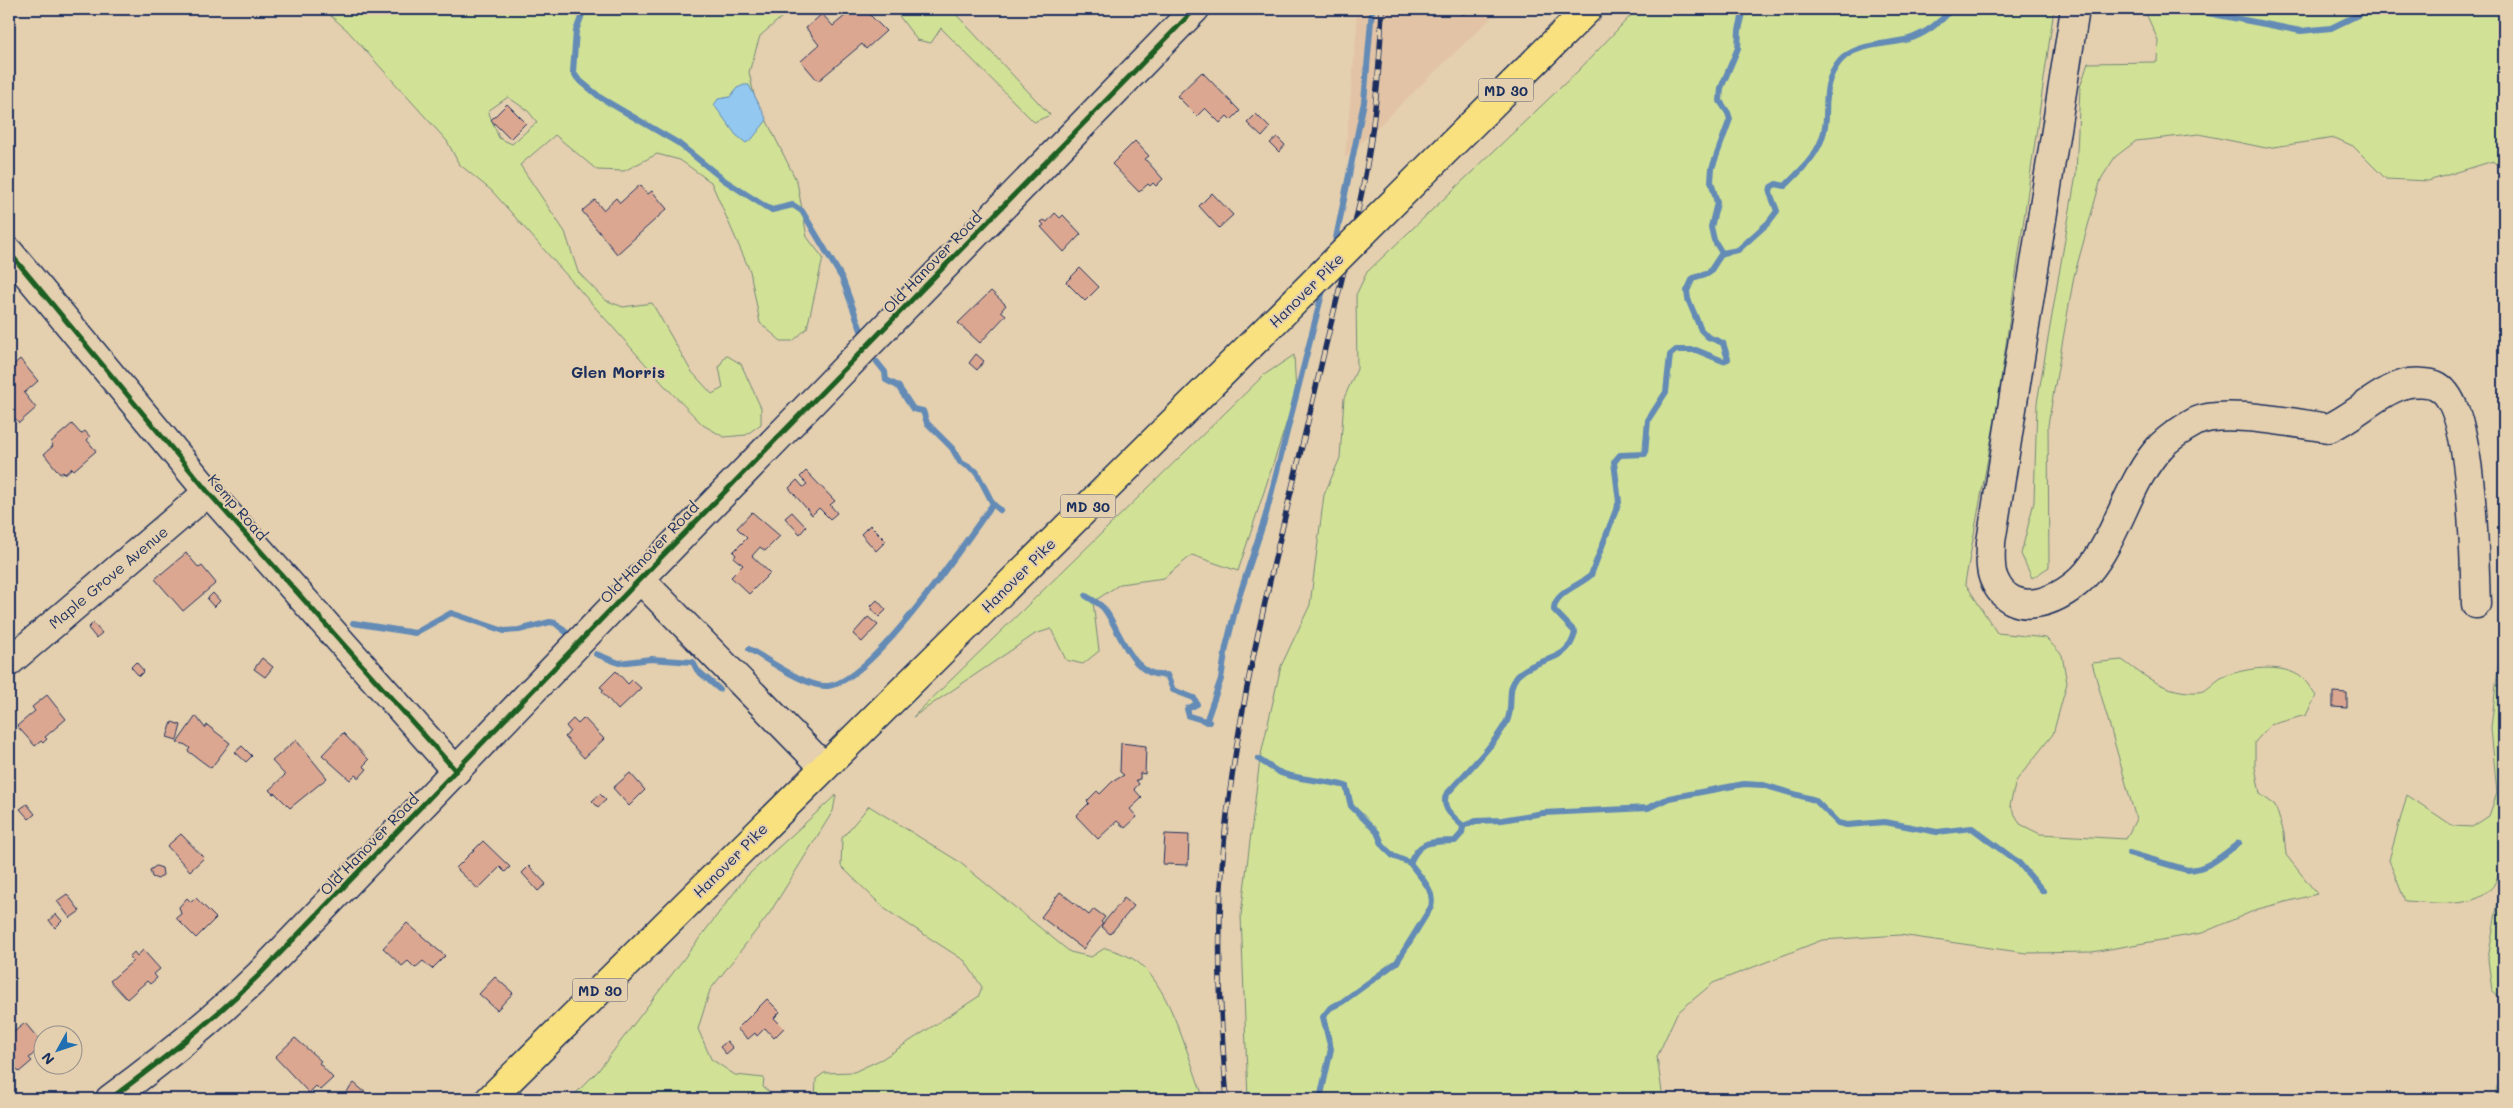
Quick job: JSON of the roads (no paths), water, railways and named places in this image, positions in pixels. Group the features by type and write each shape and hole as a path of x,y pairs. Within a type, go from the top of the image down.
{"highway":[{"name":"Hanover Pike","path":"490,1099 1588,9"}],"street":[{"name":"Old Hanover Road","path":"110,1099 167,1057 254,981 640,579 1195,9"},
{"path":"2075,9 1991,542 1991,566 1994,579 2002,592 2014,602 2026,604 2041,603 2070,588 2086,574 2100,554 2141,477 2161,447 2197,421 2219,415 2330,428 2346,420 2384,394 2406,384 2426,384 2435,385 2445,393 2456,412 2469,465 2476,604"},
{"name":"Kemp Road","path":"9,252 208,492 456,771"},
{"name":"Maple Grove Avenue","path":"9,662 208,492"},
{"path":"640,579 824,767"}],"water":[{"path":"749,85 767,120 752,139 746,143 736,135 714,105 718,99 730,97 737,88"}],"waterway":[{"path":"584,9 576,31 573,72 578,79 601,98 678,143 724,180 766,207 772,210 793,205 802,211 842,278 862,333"},
{"path":"1334,248 1364,102 1372,9"},
{"path":"1722,253 1714,240 1711,227 1717,203 1711,181 1712,168 1730,119 1720,101 1721,88 1738,48 1739,30 1744,9"},
{"path":"1463,826 1447,809 1445,804 1446,795 1487,750 1507,721 1512,687 1517,676 1533,665 1559,655 1572,642 1575,632 1554,610 1555,604 1563,594 1591,575 1619,502 1614,462 1620,455 1645,454 1648,420 1666,392 1670,355 1676,350 1696,350 1723,361 1728,359 1723,343 1708,337 1701,330 1688,299 1687,291 1693,278 1709,273 1722,253 1738,250 1768,223 1777,211 1770,193 1771,187 1776,184 1785,186 1818,148 1826,120 1829,81 1840,61 1846,55 1863,48 1915,37 1932,27 1952,9"},
{"path":"2187,9 2301,31 2331,28 2370,9"},
{"path":"2501,9 2504,13"},
{"path":"1206,722 1221,679 1226,647 1237,603 1265,518 1324,286"},
{"path":"877,362 885,372 886,380 898,386 913,409 923,411 927,423 952,448 960,462 976,471 993,504 1000,510"},
{"path":"749,649 787,672 819,685 828,686 847,678 869,661 916,608 993,504"},
{"path":"1086,596 1105,610 1136,662 1145,670 1155,674 1167,675 1173,690 1194,698 1197,704 1187,709 1189,716 1209,722"},
{"path":"353,623 415,633 451,613 504,631 519,630 550,622 555,623 567,633"},
{"path":"596,654 619,663 651,659 693,662 697,670 719,689"},
{"path":"1258,759 1286,775 1346,786 1351,806 1377,832 1383,846 1393,856 1410,863"},
{"path":"1463,826 1476,821 1502,820 1543,813 1648,808 1669,798 1744,784 1763,785 1815,800 1838,823 1847,825 1885,822 1937,832 1972,828 2019,863 2043,891"},
{"path":"1410,863 1418,850 1428,843 1455,841 1462,833 1463,826"},
{"path":"2129,853 2187,870 2208,865 2239,843"},
{"path":"1320,1099 1331,1049 1323,1017 1330,1008 1342,1002 1397,962 1431,907 1432,901 1429,889 1410,863"}],"railway":[{"path":"1227,1099 1220,999 1220,899 1232,775 1265,600 1363,186 1376,98 1382,9"}],"district":[{"name":"Glen Morris","path":"618,371"}]}
